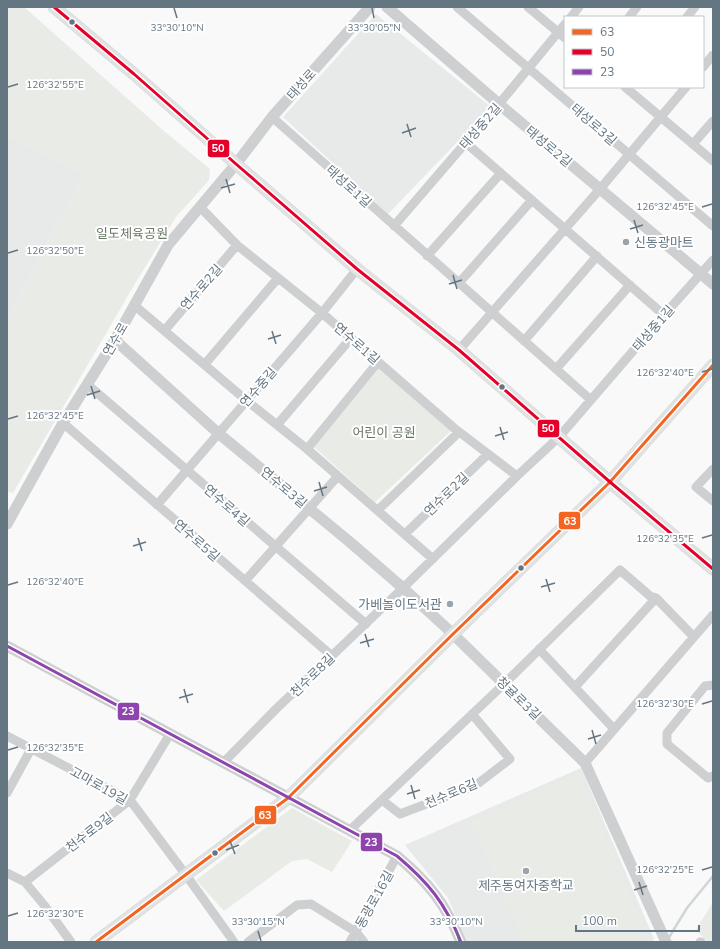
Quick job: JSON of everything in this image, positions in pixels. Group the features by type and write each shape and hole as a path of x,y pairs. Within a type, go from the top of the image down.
{"main road":[{"path":"54,7 134,74 357,269 459,350 610,482 713,569"},
{"path":"96,942 288,798 610,482 713,365"}],"street":[{"name":"태성로","path":"236,164 272,117 370,7"},
{"name":"태성로2길","path":"387,7 499,104 713,284"},
{"name":"태성로3길","path":"457,7 713,226"},
{"path":"528,7 561,35"},
{"path":"572,16 579,7"},
{"path":"630,16 637,7"},
{"path":"688,16 695,7"},
{"name":"태성중2길","path":"394,226 529,68 561,35"},
{"path":"704,66 713,55"},
{"path":"626,88 713,161"},
{"path":"459,350 600,189 685,88"},
{"name":"태성로1길","path":"272,117 591,400"},
{"path":"693,144 713,121"},
{"path":"465,142 566,228 664,315"},
{"name":"연수로","path":"7,524 63,423 115,340 168,245 236,164"},
{"path":"427,256 501,172"},
{"path":"459,283 532,200"},
{"name":"연수로1길","path":"200,207 238,245 322,313 459,432 517,476"},
{"name":"연수로2길","path":"165,330 238,245"},
{"path":"524,341 597,256"},
{"name":"태성중1길","path":"559,437 713,260"},
{"name":"연수중길","path":"157,505 322,313 357,269"},
{"path":"204,364 278,278"},
{"path":"556,369 630,285"},
{"path":"134,305 246,400 307,449 433,559"},
{"path":"277,425 351,338"},
{"name":"연수로3길","path":"115,340 218,433 403,588 454,634"},
{"path":"307,449 378,362"},
{"name":"연수로4길","path":"88,385 366,624"},
{"name":"연수로5길","path":"63,423 332,656"},
{"path":"378,510 459,432"},
{"path":"403,588 559,437"},
{"name":"연수로2길","path":"405,534 488,454"},
{"path":"713,469 696,487 713,501"},
{"path":"246,581 338,476"},
{"path":"349,831 504,684 620,570 650,596 656,598 694,637"},
{"name":"천수로8길","path":"223,763 403,588"},
{"path":"575,687 656,598"},
{"path":"584,763 713,615"},
{"name":"청귤로3길","path":"454,634 584,763 666,942"},
{"path":"7,647 397,856 417,873 435,893 452,920 461,942"},
{"path":"539,649 614,729"},
{"path":"713,684 705,686 667,733 667,744 708,778 713,776"},
{"name":"천수로6길","path":"382,800 400,814 476,784 510,759 472,714"},
{"name":"천수로9길","path":"25,882 130,800 170,734"},
{"name":"고마로19길","path":"7,736 130,800 234,942"},
{"path":"7,793 31,749"},
{"name":"동광로16길","path":"350,942 397,856"},
{"path":"7,873 25,882 71,942"},
{"path":"248,942 297,905 311,904 356,932 364,942"}],"shaded area":[{"path":"376,14 491,107 388,214 283,117"},
{"path":"7,135 84,173 7,321"},
{"name":"제주동여자중학교","path":"581,768 654,939 652,942 467,942 448,898 405,845"}],"green space":[{"name":"일도체육공원","path":"7,7 24,7 164,131 210,169 209,180 176,217 133,287 13,493 7,491 7,321 84,173 7,135"},
{"name":"어린이 공원","path":"379,368 451,431 375,502 314,447"},
{"name":"제주동여자중학교","path":"579,772 647,934 631,942 524,942 471,822"},
{"path":"292,808 352,841 332,872 307,859 292,861 224,911 196,880"},
{"path":"713,902 713,942 708,942 696,930"}],"waterway":[{"path":"668,939 687,908 713,876"}],"transit line":[{"name":"50","path":"54,7 134,74 357,269 459,350 610,482 713,569"},
{"name":"63","path":"96,942 288,798 453,634 610,482 713,365"},
{"name":"23","path":"7,646 397,856 418,875 435,894 449,916 461,942"}],"place":[{"name":"신동광마트","path":"626,242"},
{"name":"가베놀이도서관","path":"450,604"},
{"name":"제주동여자중학교","path":"526,871"}]}
